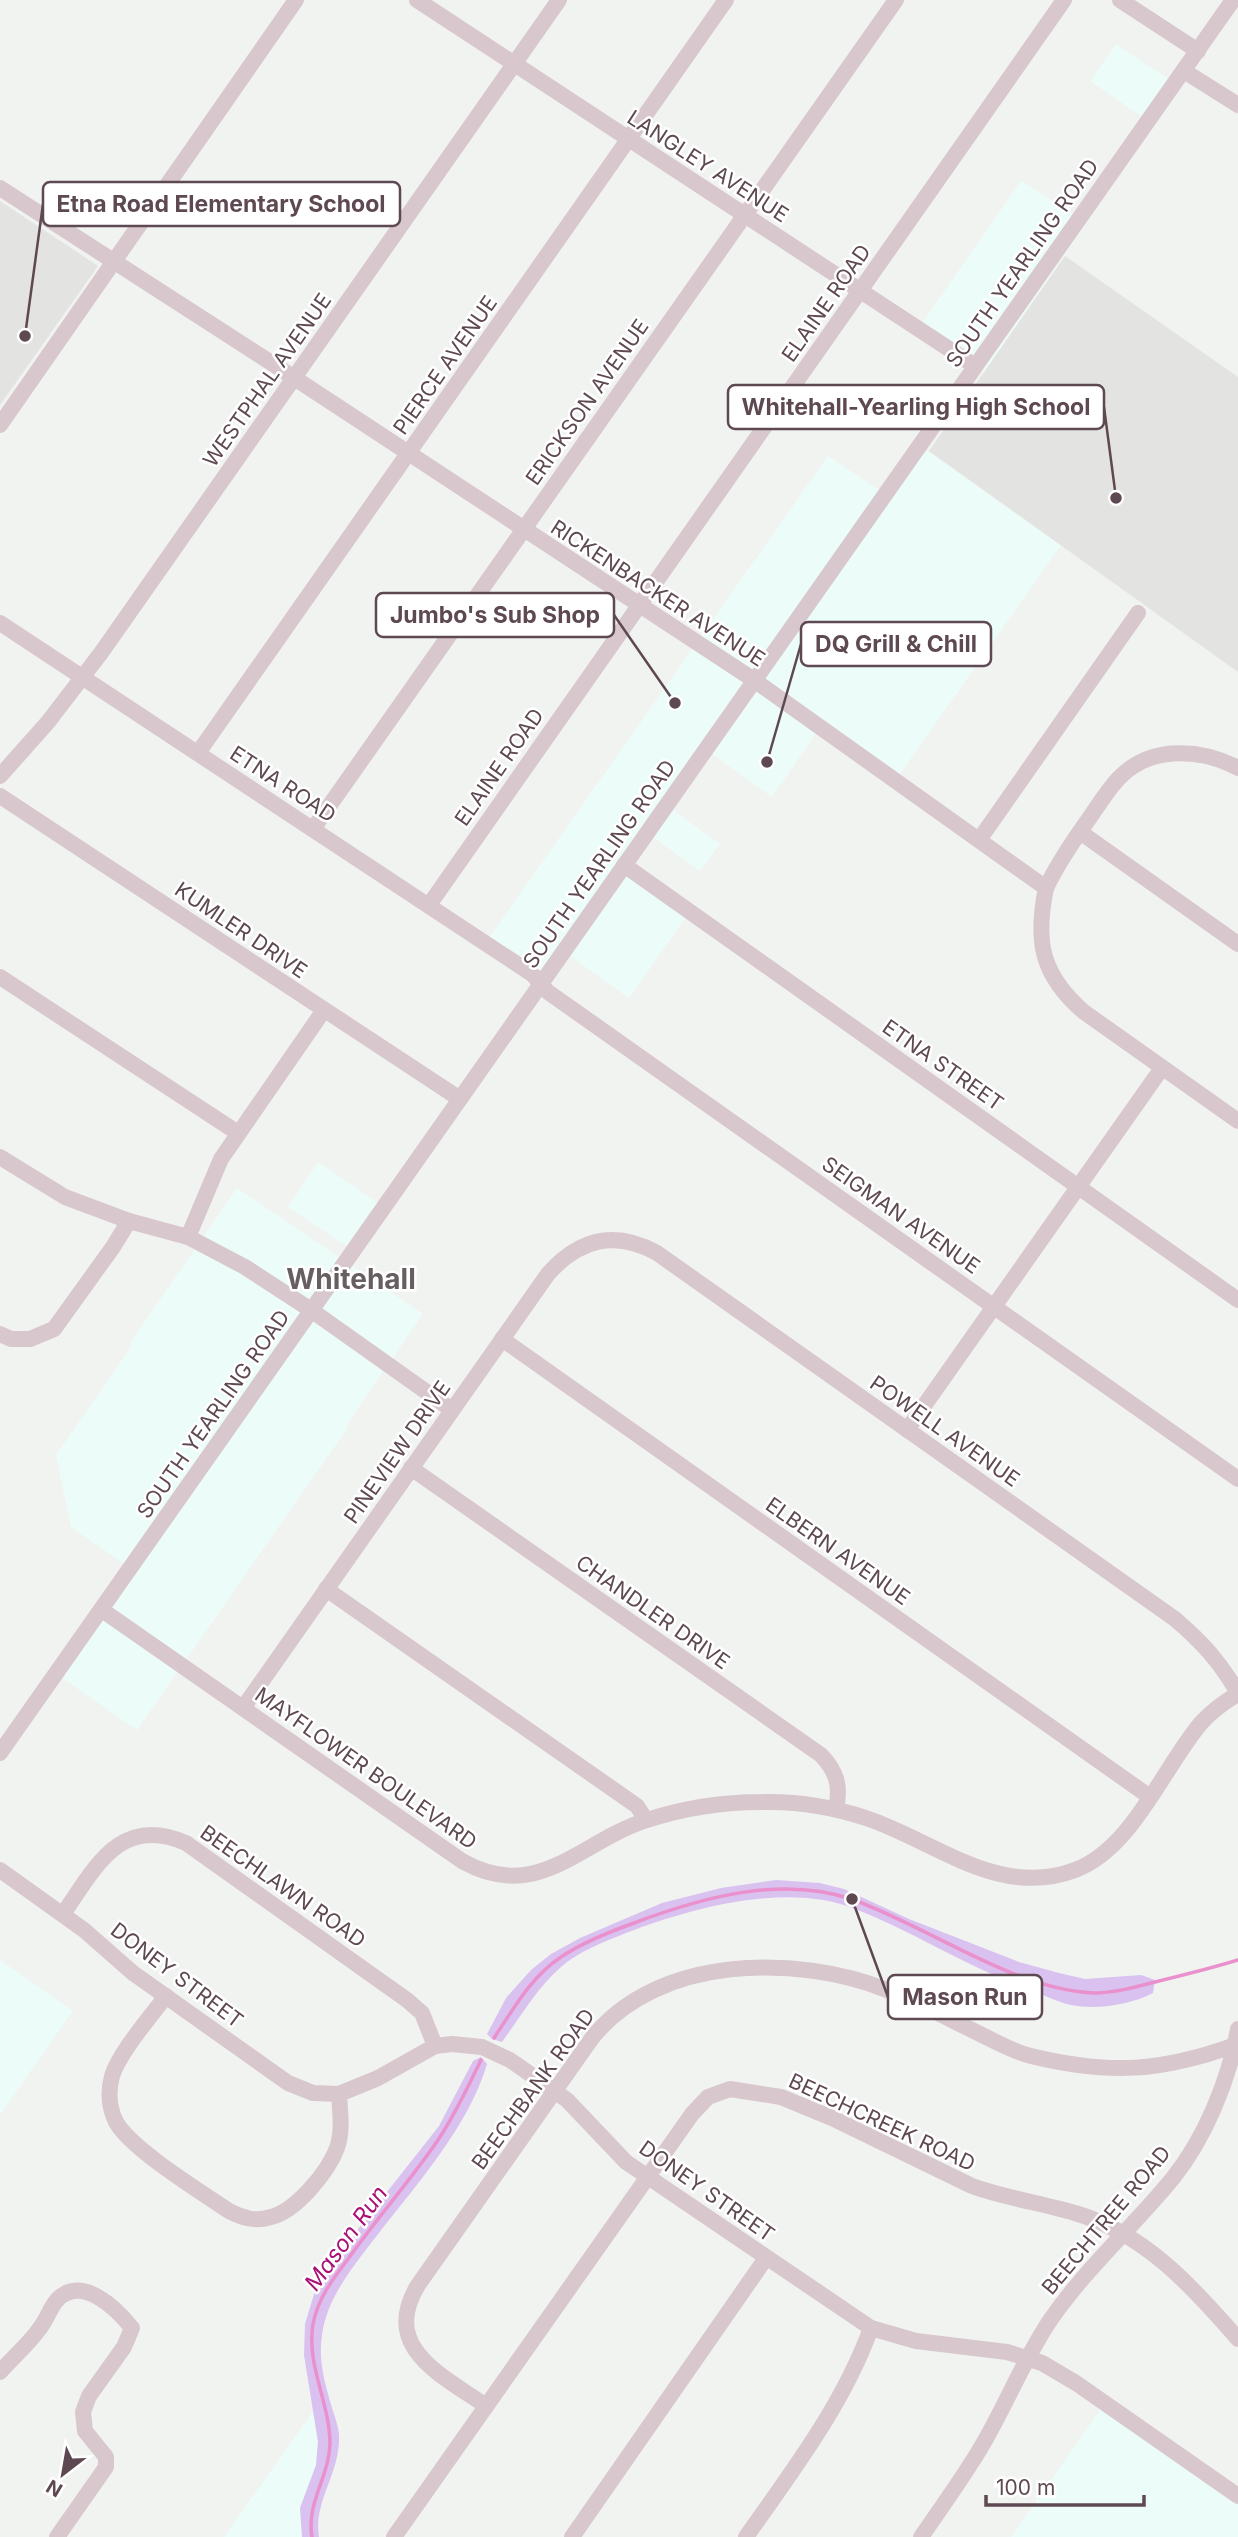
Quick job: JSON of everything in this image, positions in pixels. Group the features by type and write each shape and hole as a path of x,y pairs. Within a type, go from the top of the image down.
{"street":[{"path":"0,425 296,0"},
{"name":"LANGLEY AVENUE","path":"417,0 975,366"},
{"name":"WESTPHAL AVENUE","path":"0,776 32,741 82,677 559,0"},
{"name":"PIERCE AVENUE","path":"198,753 726,0"},
{"name":"ERICKSON AVENUE","path":"313,829 896,0"},
{"name":"ELAINE ROAD","path":"429,905 1064,0"},
{"path":"1120,0 1198,51"},
{"name":"SOUTH YEARLING ROAD","path":"0,1753 1233,0"},
{"path":"1184,71 1238,105"},
{"name":"RICKENBACKER AVENUE","path":"0,188 754,680 1046,888"},
{"path":"979,840 1138,613"},
{"name":"ETNA ROAD","path":"0,623 429,905 532,974 540,984"},
{"path":"1238,768 1222,759 1194,752 1163,755 1147,760 1120,777 1080,832 1046,888 1040,915 1040,933 1046,963 1053,978 1079,1007 1238,1121"},
{"name":"KUMLER DRIVE","path":"0,796 460,1099"},
{"path":"1080,832 1238,944"},
{"name":"ETNA STREET","path":"624,865 1238,1300"},
{"path":"0,977 238,1133"},
{"name":"SEIGMAN AVENUE","path":"540,984 1238,1479"},
{"path":"188,1237 209,1184 238,1133 324,1010"},
{"path":"907,1430 1162,1068"},
{"path":"0,1157 65,1197 129,1221 188,1237 245,1267 311,1310 452,1410"},
{"path":"0,1334 11,1339 30,1339 54,1329 129,1221"},
{"name":"PINEVIEW DRIVE","path":"243,1708 558,1262 572,1251 604,1241"},
{"name":"POWELL AVENUE","path":"604,1241 631,1242 657,1253 1175,1619 1202,1642 1221,1664 1238,1693"},
{"name":"ELBERN AVENUE","path":"502,1339 1150,1797"},
{"name":"CHANDLER DRIVE","path":"411,1468 821,1755 835,1773 839,1795 836,1809"},
{"path":"326,1589 637,1806 646,1820"},
{"name":"MAYFLOWER BOULEVARD","path":"102,1610 462,1861 477,1870 492,1874 528,1876 543,1872 646,1820 688,1809 763,1802 836,1809 901,1831 991,1873 1024,1880 1072,1871 1098,1858 1113,1845 1203,1721 1238,1693"},
{"name":"BEECHLAWN ROAD","path":"62,1914 103,1857 114,1847 142,1835 173,1837 186,1843 407,2000 422,2013 435,2046"},
{"name":"DONEY STREET","path":"0,1870 62,1914 133,1973 288,2083 313,2093 339,2094 378,2078 435,2046 452,2044 482,2047 510,2060 567,2101 626,2162 871,2328 916,2341 1028,2357 1076,2383 1238,2496"},
{"name":"BEECHBANK ROAD","path":"486,2406 419,2356 408,2336 406,2314 411,2296 602,2025 636,2000 680,1981 725,1970 795,1967 836,1974 886,1989 1026,2055 1089,2068 1121,2070 1154,2067 1179,2062 1237,2039"},
{"path":"166,1996 119,2061 109,2092 111,2110 117,2123 138,2147 229,2211 243,2218 257,2220 284,2211 304,2196 337,2148 341,2133 339,2094"},
{"name":"BEECHTREE ROAD","path":"921,2537 981,2448 1028,2357 1075,2286 1174,2176 1195,2143 1220,2090 1237,2039"},
{"name":"BEECHCREEK ROAD","path":"394,2537 699,2105 719,2092 730,2089 781,2097 832,2118 972,2186 1077,2213 1123,2232 1172,2269 1238,2339"},
{"path":"572,2537 766,2258"},
{"path":"0,2372 41,2328 57,2300 71,2290 86,2290 120,2313 132,2328 124,2347 89,2396 83,2412 85,2431 106,2457 106,2467 57,2537"},
{"path":"746,2537 828,2418 861,2354 871,2328"}],"shaded area":[{"path":"1116,44 1180,87 1154,125 1090,81"},
{"path":"1021,181 1087,222 984,372 918,329"},
{"path":"0,201 98,266 0,405"},
{"path":"1065,256 1238,377 1238,672 929,451"},
{"path":"920,446 1061,545 895,781 819,729 772,797 712,754 673,810 720,844 700,871 647,833 622,868 688,914 629,998 563,951 542,980 486,942 828,456 885,494"},
{"path":"318,1162 384,1207 354,1251 288,1207"},
{"path":"237,1188 423,1314 347,1424 349,1426 137,1730 57,1674 130,1568 71,1527 56,1455"},
{"path":"776,1880 820,1883 844,1889 909,1919 1019,1962 1059,1973 1085,1979 1141,1975 1155,1980 1153,1993 1134,2001 1113,2005 1071,2005 1008,1981 853,1908 798,1897 768,1898 738,1901 679,1915 592,1947 568,1961 552,1975 502,2042 487,2034 506,1998 531,1970 551,1954 580,1938 662,1903 721,1888"},
{"path":"0,1960 73,2011 0,2115"},
{"path":"481,2057 487,2064 467,2111 454,2133 349,2272 329,2308 322,2335 321,2354 325,2381 339,2431 338,2448 320,2511 319,2537 302,2537 300,2508 316,2465 318,2442 304,2355 305,2324 315,2291 361,2225 439,2126 473,2061"},
{"path":"1105,2403 1238,2498 1238,2537 1011,2537"},
{"path":"314,2410 318,2442 316,2465 300,2508 302,2537 224,2537"}],"waterway":[{"name":"Mason Run","path":"494,2038 541,1974 578,1947 615,1930 686,1905 769,1889 824,1892 851,1899 880,1910 1001,1969 1063,1989 1093,1993 1115,1991 1238,1960"},
{"name":"Mason Run","path":"312,2537 312,2513 326,2468 330,2444 313,2354 315,2315 322,2297 337,2274 444,2130 481,2060"}],"place":[{"name":"Etna Road Elementary School","path":"25,336"},
{"name":"Whitehall-Yearling High School","path":"1116,498"},
{"name":"Jumbo's Sub Shop","path":"675,703"},
{"name":"DQ Grill & Chill","path":"767,762"},
{"name":"Mason Run","path":"852,1899"}],"district":[{"name":"Whitehall","path":"351,1279"}]}
